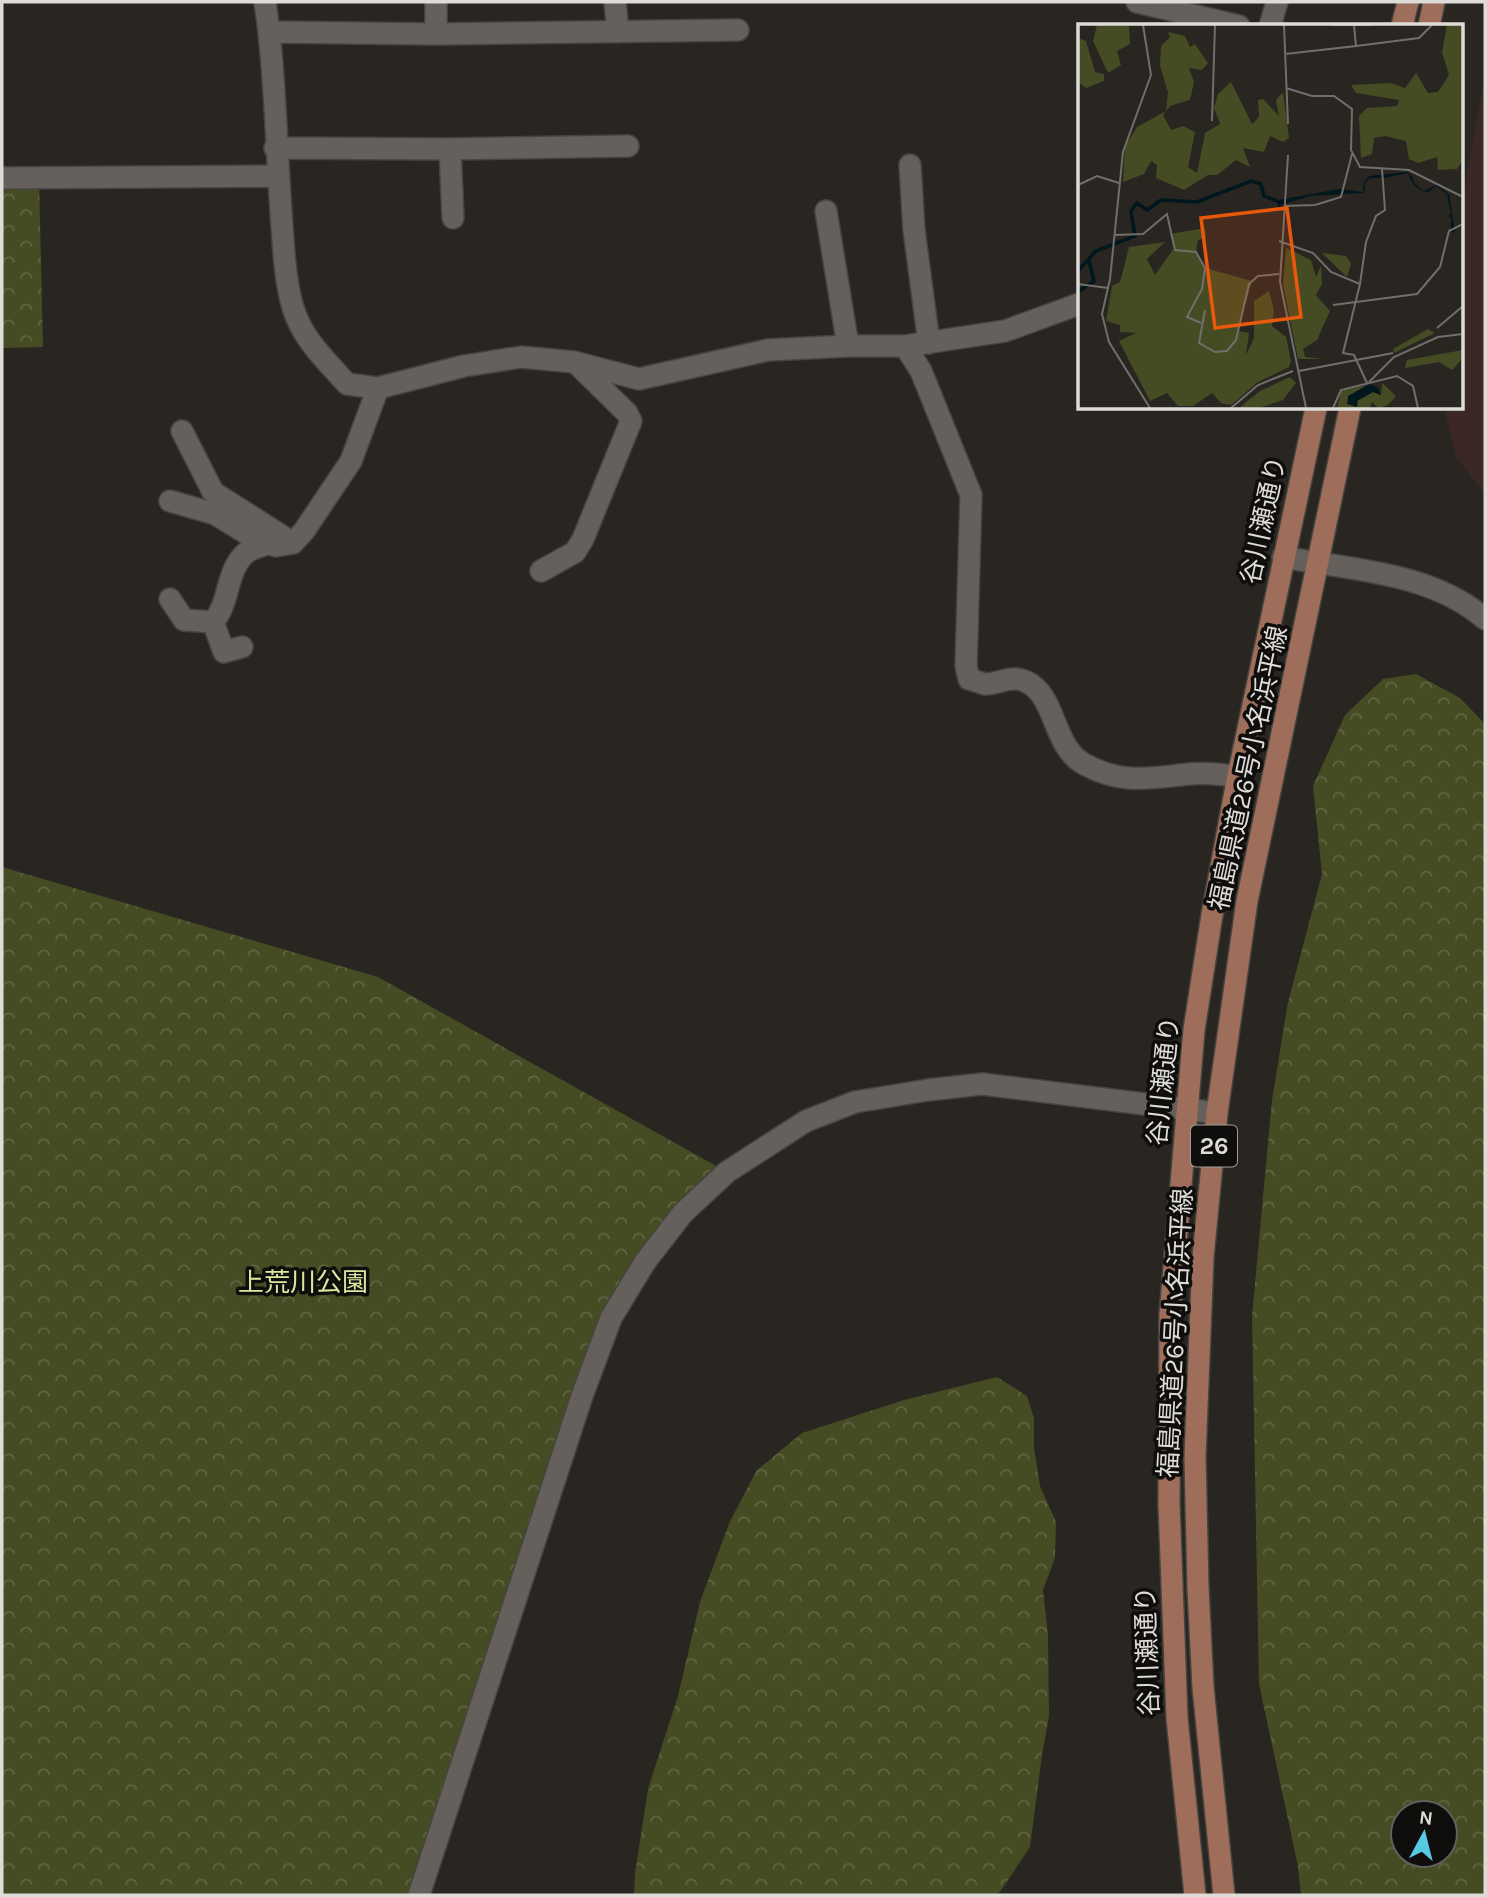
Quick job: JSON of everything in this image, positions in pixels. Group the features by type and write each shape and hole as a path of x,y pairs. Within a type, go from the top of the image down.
{"main road":[{"path":"1402,24 1408,2"},
{"path":"1429,24 1434,2"},
{"name":"谷川瀬通り","path":"1195,1895 1177,1718 1169,1504 1170,1315 1194,1031 1212,915 1238,776 1316,410"},
{"name":"福島県道26号小名浜平線","path":"1224,1895 1203,1687 1195,1457 1203,1257 1217,1113 1247,901 1350,410"}],"street":[{"path":"265,2 270,32 275,148 284,255 293,305 300,326 347,384 378,388 464,366 521,357 574,362 639,379 768,350 905,346 1005,331 1078,304"},
{"path":"436,2 436,34"},
{"path":"615,2 618,32"},
{"path":"1136,2 1230,24"},
{"path":"1271,24 1277,2"},
{"path":"270,32 436,34 738,30"},
{"path":"275,148 628,146"},
{"path":"450,149 453,218"},
{"path":"909,165 914,230 929,343"},
{"path":"2,178 278,176"},
{"path":"826,211 848,346"},
{"path":"905,346 921,371 971,495 966,666 969,679 985,684 1010,677 1026,681 1039,691 1068,752 1096,768 1128,779 1159,779 1192,774 1238,776"},
{"path":"541,571 575,552 583,540 631,421 574,362"},
{"path":"170,501 215,514 276,546 293,543 351,461 378,388"},
{"path":"182,431 213,492 293,543"},
{"path":"213,622 221,613 229,579 236,566 248,552 268,543"},
{"path":"1283,557 1431,586 1473,608 1485,619"},
{"path":"170,599 184,620 213,622"},
{"path":"213,622 224,652 242,647"},
{"path":"419,1895 582,1396 611,1318 645,1262 683,1213 727,1172 767,1144 806,1121 855,1102 982,1084 1217,1113"}],"shaded area":[{"path":"1485,77 1485,494 1456,457 1444,410 1462,410 1462,199"}],"green space":[{"path":"2,178 39,178 43,347 2,348"},
{"path":"1416,674 1460,698 1485,724 1485,1895 1301,1895 1298,1866 1259,1684 1252,1316 1272,1100 1288,1002 1322,874 1313,786 1345,715 1383,679"},
{"name":"上荒川公園","path":"2,867 378,977 727,1172 611,1318 419,1895 2,1895"},
{"path":"997,1377 1027,1396 1034,1418 1034,1448 1040,1486 1056,1522 1055,1558 1043,1590 1048,1635 1049,1716 1030,1847 1002,1889 997,1895 634,1895 648,1789 678,1696 700,1602 730,1521 757,1470 802,1433 904,1400"}]}
